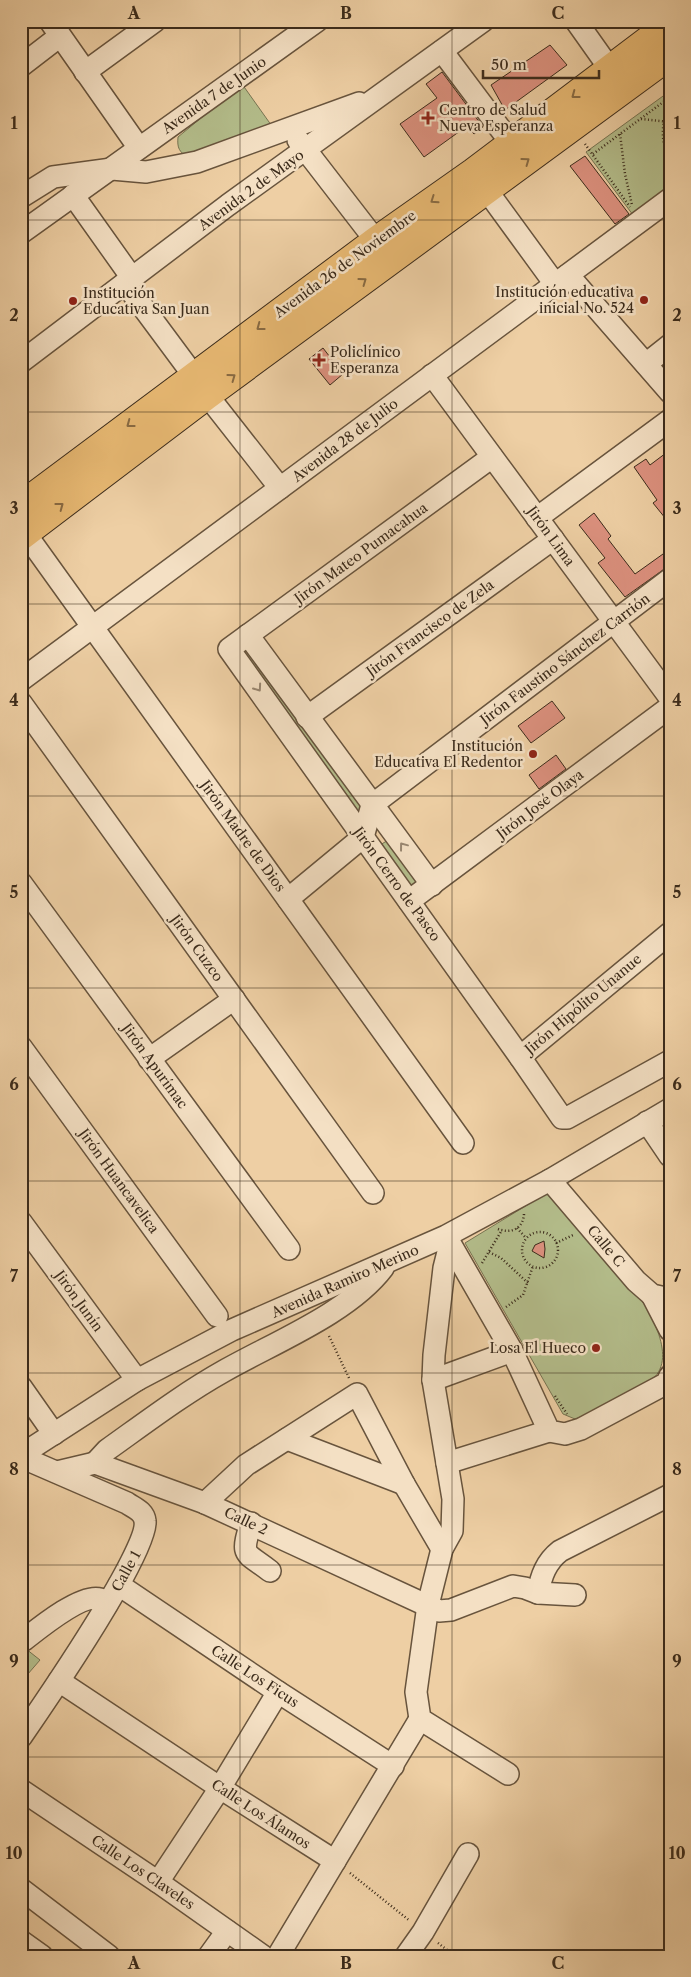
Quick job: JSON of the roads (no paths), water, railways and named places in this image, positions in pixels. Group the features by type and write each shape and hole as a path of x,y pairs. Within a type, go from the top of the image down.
{"main road":[{"name":"Avenida 26 de Noviembre","path":"21,506 201,386 480,181 511,143 670,24"},
{"name":"Avenida 26 de Noviembre","path":"22,533 376,240 573,126 670,55"}],"street":[{"path":"85,72 155,21"},
{"name":"Avenida 7 de Junio","path":"21,233 317,21"},
{"name":"Avenida 2 de Mayo","path":"21,362 228,205 442,51 458,28 483,21"},
{"path":"576,21 610,69"},
{"path":"21,66 55,29 139,148"},
{"path":"442,51 511,143"},
{"path":"21,198 54,177 112,169 146,172 197,162 387,92"},
{"path":"290,129 376,240"},
{"path":"480,181 561,279 646,364 670,392"},
{"path":"73,195 201,386 280,488"},
{"name":"Avenida 28 de Julio","path":"21,680 670,199"},
{"path":"646,364 670,346"},
{"name":"Jirón Lima","path":"432,375 669,696"},
{"path":"538,518 670,420"},
{"name":"Jirón Mateo Pumacahua","path":"229,648 492,458"},
{"name":"Jirón Madre de Dios","path":"22,533 93,627 463,1142"},
{"name":"Jirón Francisco de Zela","path":"307,717 553,539"},
{"name":"Jirón Faustino Sánchez Carrión","path":"372,805 670,579"},
{"name":"Jirón Cerro de Pasco","path":"248,635 432,885"},
{"name":"Jirón Cerro de Pasco","path":"229,648 520,1056 562,1118 564,1119 670,1061"},
{"name":"Jirón José Olaya","path":"409,901 432,885 669,696"},
{"name":"Jirón Cuzco","path":"21,703 373,1193"},
{"path":"288,899 363,837 372,805"},
{"name":"Jirón Apurímac","path":"21,883 289,1249"},
{"name":"Jirón Hipólito Unanue","path":"520,1056 670,933"},
{"path":"150,1059 234,999"},
{"name":"Jirón Huancavelica","path":"21,1047 217,1316"},
{"name":"Avenida Ramiro Merino","path":"21,1456 137,1380 232,1330 311,1295 448,1240 670,1108"},
{"path":"647,1122 670,1156"},
{"name":"Calle C","path":"550,1180 636,1281 661,1297"},
{"name":"Jirón Junín","path":"22,1224 137,1380"},
{"path":"448,1240 512,1351 549,1431"},
{"path":"278,1956 420,1719 416,1692 428,1605 442,1549 452,1531 453,1499 433,1380 434,1355 448,1240"},
{"path":"57,1472 95,1463 107,1450 224,1371 321,1319 366,1287 387,1264"},
{"path":"661,1297 670,1330"},
{"path":"433,1380 512,1351"},
{"path":"447,1463 549,1431 566,1434 581,1429 667,1383 670,1376"},
{"path":"21,1387 54,1434"},
{"path":"205,1502 246,1465 357,1394 404,1484 442,1549"},
{"path":"287,1439 404,1484"},
{"name":"Calle 1","path":"21,1456 127,1503 143,1514 146,1522 139,1548 119,1585 59,1681 21,1737"},
{"name":"Calle 2","path":"95,1463 205,1502 439,1611 451,1610 513,1586 538,1593 575,1595"},
{"path":"538,1593 540,1580 547,1564 560,1551 670,1495"},
{"path":"251,1523 245,1550 250,1558 270,1571"},
{"name":"Calle Los Ficus","path":"119,1585 278,1692 393,1766"},
{"path":"24,1640 52,1617 89,1599 100,1599 107,1604"},
{"name":"Calle Los Álamos","path":"59,1681 220,1788 335,1861"},
{"path":"158,1882 220,1788 278,1692"},
{"path":"420,1719 508,1774"},
{"name":"Calle Los Claveles","path":"21,1790 158,1882 263,1956"},
{"path":"406,1956 423,1932 468,1854"},
{"path":"21,1889 109,1956"},
{"path":"209,1956 227,1930"},
{"path":"21,1940 42,1956"}],"place":[{"name":"Centro de Salud Nueva Esperanza","path":"428,118"},
{"name":"Institución educativa inicial No. 524","path":"644,300"},
{"name":"Institución Educativa San Juan","path":"73,301"},
{"name":"Policlínico Esperanza","path":"319,360"},
{"name":"Institución Educativa El Redentor","path":"533,754"},
{"name":"Losa El Hueco","path":"596,1348"}]}
